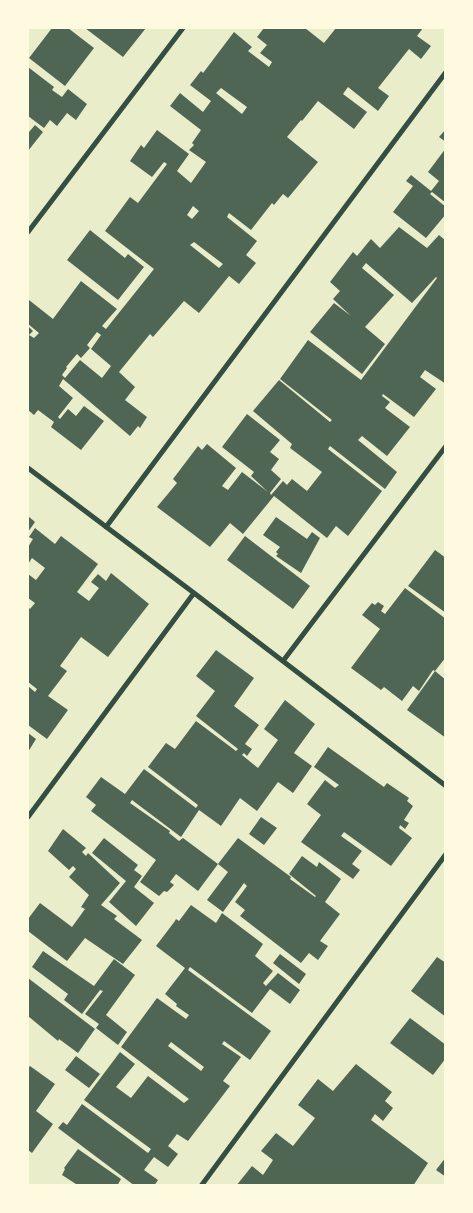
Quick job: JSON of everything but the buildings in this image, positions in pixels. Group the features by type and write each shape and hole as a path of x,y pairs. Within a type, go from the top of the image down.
{"street":[{"path":"28,232 183,28"},
{"path":"106,527 446,72"},
{"path":"283,661 446,446"},
{"path":"28,468 446,786"},
{"path":"28,817 194,593"},
{"path":"201,1186 446,854"}]}
